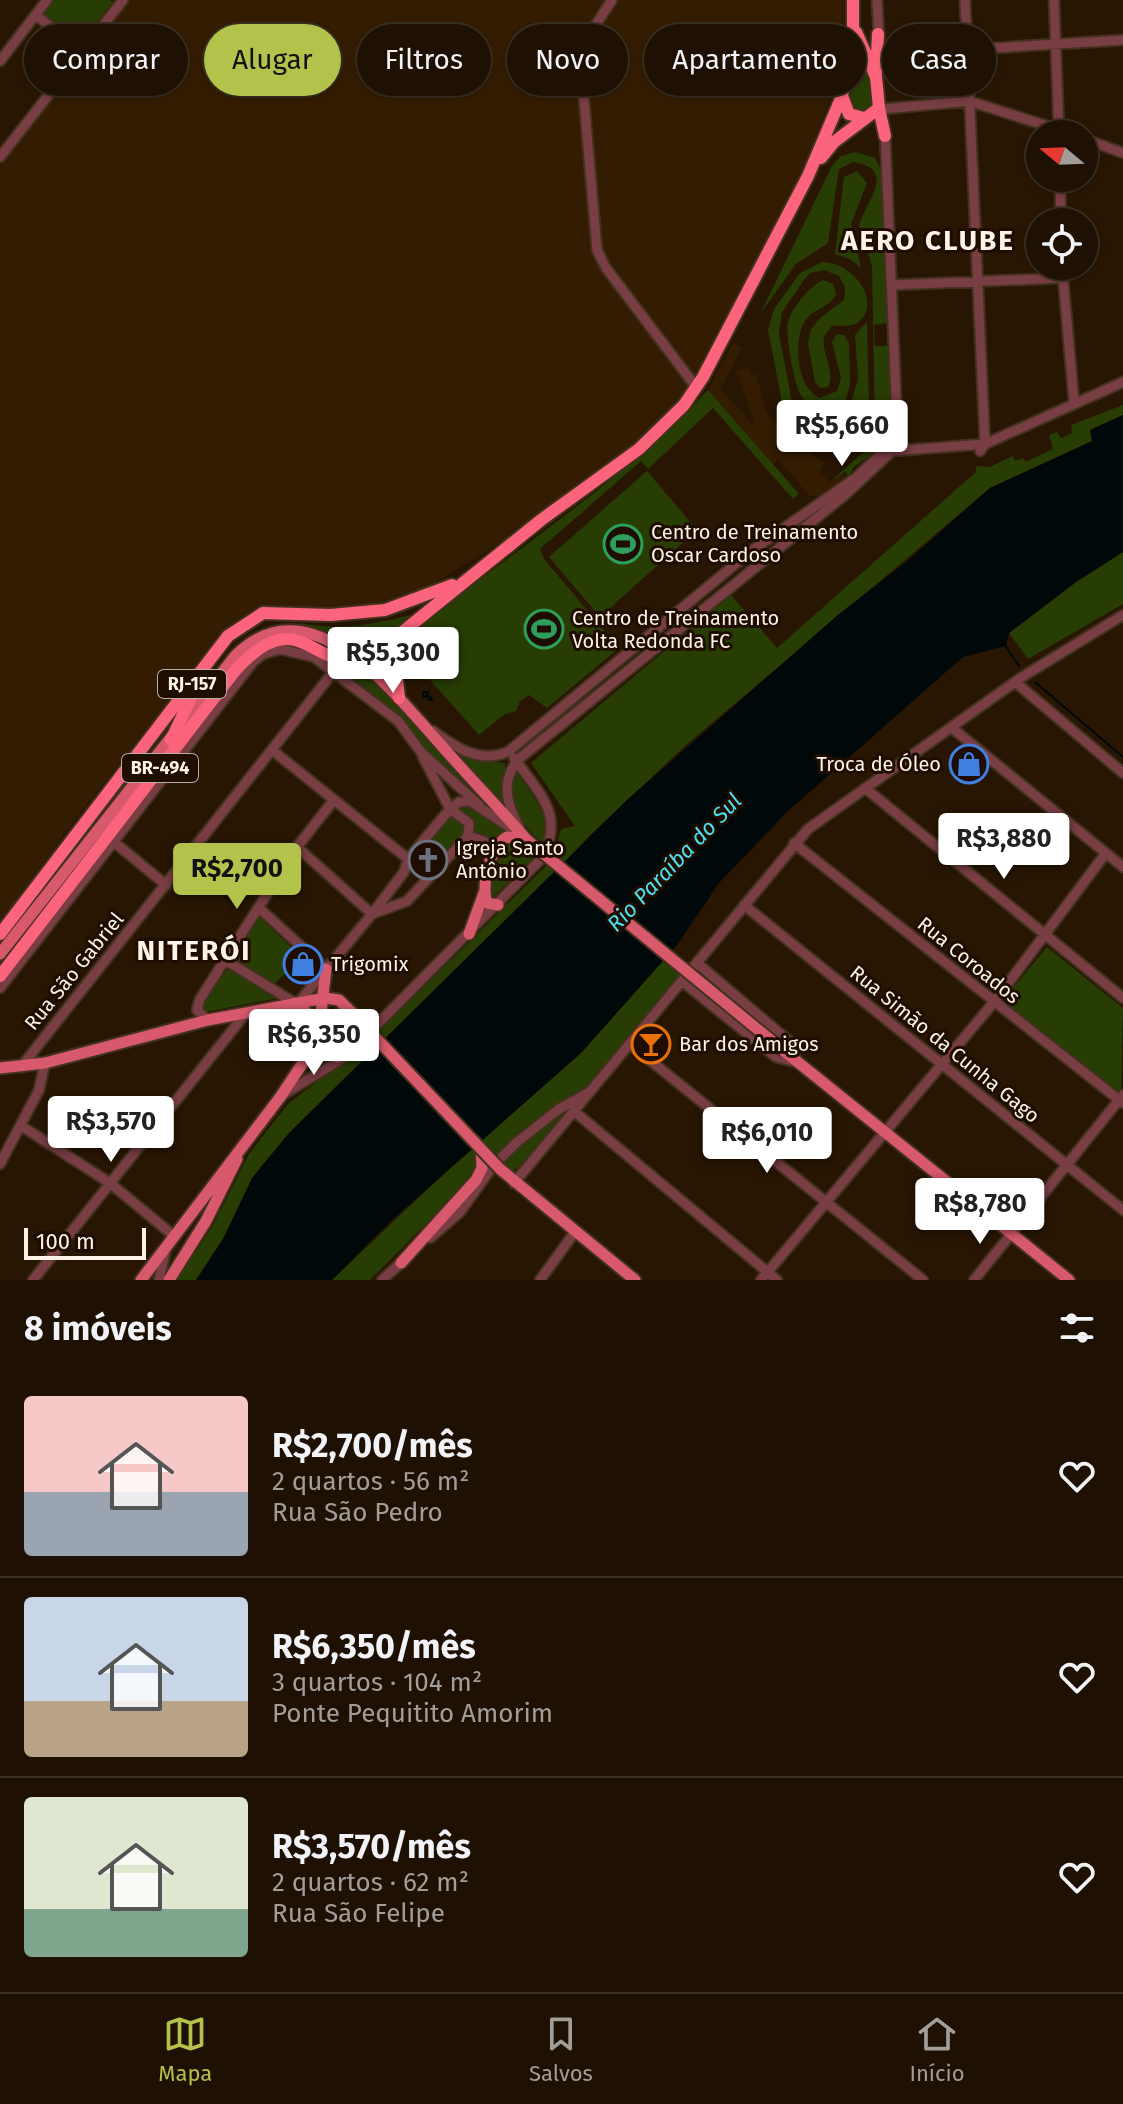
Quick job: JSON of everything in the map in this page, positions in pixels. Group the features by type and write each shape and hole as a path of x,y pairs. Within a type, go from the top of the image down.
{"highway":[{"name":"RJ-157","path":"853,0 854,24"},
{"path":"878,34 876,77 885,136"},
{"path":"866,55 876,77"},
{"name":"RJ-157","path":"0,934 234,630 263,613 331,615 385,610 470,578 639,449 668,423 696,387 808,176 842,96"},
{"path":"842,96 849,114 864,118"},
{"path":"808,176 834,142 881,108"},
{"path":"357,660 374,655 470,578"},
{"path":"399,698 395,661 407,628"},
{"name":"BR-494","path":"0,976 251,653 271,641 294,639 340,661 357,660"},
{"path":"171,740 204,670"}],"main road":[{"name":"BR-494","path":"0,954 236,655 264,633 289,629 314,634 337,644 399,698 523,835"},
{"path":"469,934 495,849 503,839 523,835 787,1046 799,1063 1069,1280"},
{"path":"484,893 487,903 498,905"},
{"path":"141,1280 281,1096 318,1040 326,969"},
{"path":"0,1068 45,1063 208,1020 297,1002 325,998 339,1000 514,1183 635,1280"},
{"path":"297,1002 312,1017 323,1051 330,1056 348,1054"},
{"path":"321,1026 337,1015 354,1014"},
{"path":"169,1280 213,1208 243,1143"},
{"path":"401,1263 478,1176 482,1164 481,1149"}],"street":[{"path":"0,61 47,0"},
{"path":"612,0 589,35 581,65 597,250 606,268 696,387"},
{"path":"877,0 881,108 969,101 1026,121"},
{"path":"965,0 965,24"},
{"path":"1054,0 1059,120"},
{"path":"102,24 119,1"},
{"path":"36,15 47,24"},
{"path":"996,47 1123,40"},
{"path":"0,157 48,96"},
{"path":"969,96 982,448"},
{"path":"523,835 507,797 508,777 517,762 846,494 892,451 895,439 892,285 885,136"},
{"path":"1098,144 1123,153"},
{"path":"892,285 1026,280"},
{"path":"1062,280 1074,402"},
{"path":"892,451 982,448 1074,402 1123,382"},
{"path":"895,439 912,448"},
{"path":"422,723 465,752 490,756 509,751 750,552 857,477 895,439"},
{"path":"514,1183 698,964 794,843 822,817 1019,680 1123,615"},
{"path":"0,988 253,662 275,650 308,654 398,721 421,752 450,809 469,823 468,836 407,901 372,914"},
{"name":"Rua São Gabriel","path":"21,1067 334,671"},
{"path":"1019,680 1123,773"},
{"path":"952,728 1123,867"},
{"path":"272,750 408,859"},
{"path":"281,1096 348,1054 539,861 553,831 546,803 509,751"},
{"path":"421,752 480,806 523,835"},
{"path":"865,788 1123,998"},
{"path":"208,1020 199,1014 196,1006 297,847 333,801"},
{"path":"225,960 297,1002 372,914 404,872 408,859 450,809 465,801 480,806"},
{"path":"468,836 484,841 491,863"},
{"path":"114,842 166,885"},
{"name":"Rua Coroados","path":"794,843 1122,1099"},
{"path":"297,847 372,914"},
{"path":"764,1276 994,1002 1106,853"},
{"name":"Rua Simão da Cunha Gago","path":"744,905 1123,1210"},
{"path":"259,908 326,969"},
{"path":"698,964 787,1046"},
{"path":"683,982 776,1057 799,1063"},
{"path":"33,1280 246,1013"},
{"path":"631,1045 923,1280"},
{"path":"0,1164 23,1127 39,1090 45,1063"},
{"path":"388,1278 460,1212 495,1163 517,1142 559,1109 592,1091"},
{"path":"974,1280 1122,1099"},
{"path":"575,1112 764,1276 777,1280"},
{"path":"23,1127 110,1183 172,1240 163,1259 159,1280"},
{"path":"540,1280 575,1232"}],"shaded area":[{"path":"130,0 844,0 844,24 644,24 644,96 831,96 802,173 703,366 678,403 640,441 503,541 427,588 406,598 361,607 266,608 252,611 229,626 80,813 0,922 0,166 55,96 188,96 188,24 111,24"},
{"path":"733,343 742,348 721,389 752,424 754,421 736,371 747,368 752,375 756,374 766,412 783,430 781,433 824,463 820,471 829,482 843,474 848,481 820,497 809,495 778,460 773,464 708,390"}],"green space":[{"path":"52,0 113,2 95,24 56,24 42,13"},
{"path":"866,63 873,94 870,110 857,114 849,104 850,96 866,96"},
{"path":"855,152 875,158 881,170 888,323 874,325 875,346 888,346 890,414 887,428 875,451 856,465 849,478 845,472 830,482 869,447 875,429 872,265 859,226 877,180 867,166 853,162 839,169 828,243 796,264 760,314 832,166 841,156"},
{"path":"857,171 867,183 851,224 861,268 850,259 835,254 844,177"},
{"path":"822,262 845,269 855,277 862,286 867,306 857,323 832,326 824,336 830,375 828,387 820,388 815,382 808,343 811,329 821,317 844,300 845,287 839,276 824,270 810,273 782,312 779,334 792,402 838,440 835,449 783,407 768,330 774,309 800,273"},
{"path":"823,280 833,284 836,294 807,318 802,327 798,349 801,374 812,393 820,398 837,391 841,378 832,342 837,334 844,335 849,343 850,384 841,418 851,430 867,432 862,444 852,452 844,433 801,395 791,359 787,328 790,316 807,292"},
{"path":"867,322 869,412 859,422 851,418 849,409 858,380 855,335"},
{"path":"708,390 799,494 793,499 713,408 648,469 641,461 540,549 544,559 619,648 547,708 529,695 520,701 516,711 505,714 479,735 423,672 401,676 402,653 412,634 602,487"},
{"path":"1123,405 1123,415 1090,430 1093,441 990,488 686,745 588,837 566,863 554,853 561,829 575,826 531,763 731,595 777,648 976,472 976,466 990,467 1013,456 1015,461 1023,458 1026,462 1053,449 1049,435 1057,432 1061,438 1072,433 1071,425"},
{"name":"Centro de Treinamento Oscar Cardoso","path":"647,471 697,530 600,617 549,557"},
{"path":"1123,552 1123,604 1028,659 1009,633 1076,582"},
{"path":"416,614 367,653 356,653 347,639 300,626 300,623 330,627 358,625"},
{"path":"279,641 299,649 285,645 267,649 248,661"},
{"path":"315,655 342,664 360,665 403,705 478,791 474,796 427,754 406,723"},
{"path":"451,749 476,760 505,763 506,809"},
{"path":"518,774 544,816 546,834 543,843 528,829 515,805 513,775"},
{"path":"470,805 511,832 498,837 490,847 484,836 472,833 473,822 456,809"},
{"path":"450,812 469,826 451,854 429,837"},
{"path":"518,844 535,856 493,897 489,889 498,852 505,845"},
{"path":"547,865 557,873 385,1040 378,1032"},
{"path":"259,917 302,957 274,984 233,957"},
{"path":"1047,947 1123,1008 1121,1095 1005,1004 1007,995"},
{"path":"663,961 681,975 587,1087 540,1118 496,1157 481,1140 581,1053"},
{"path":"228,969 278,998 204,1012 201,1004"},
{"path":"337,1020 351,1021 364,1033 341,1053 329,1051 322,1039 325,1029"},
{"path":"371,1039 378,1047 290,1132 260,1168 223,1239 196,1280 177,1280 212,1227 249,1154 288,1104"},
{"path":"574,1106 524,1164 512,1171 501,1162 550,1119"},
{"path":"472,1147 488,1164 447,1216 441,1209 370,1280 332,1280"}],"water":[{"name":"Rio Paraíba do Sul","path":"1123,415 1123,552 1076,582 1009,633 1006,646 963,657 788,811 719,883 677,945 581,1053 393,1219 332,1280 196,1280 223,1239 252,1178 290,1132 628,799 839,614 906,562 990,488 1092,441 1090,430"}],"waterway":[{"path":"1004,644 1019,666"},
{"path":"1035,682 1123,757"},
{"path":"423,698 423,692 429,692"},
{"path":"425,697 428,693"},
{"path":"428,697 431,697 432,700 429,700 428,697"}],"place":[{"name":"Centro de Treinamento Oscar Cardoso","path":"623,544"},
{"name":"Centro de Treinamento Volta Redonda FC","path":"544,629"},
{"name":"Troca de Óleo","path":"969,764"},
{"name":"Igreja Santo Antônio","path":"428,860"},
{"name":"Trigomix","path":"303,964"},
{"name":"Bar dos Amigos","path":"651,1044"}],"district":[{"name":"AERO CLUBE","path":"928,240"},
{"name":"NITERÓI","path":"194,950"}]}
